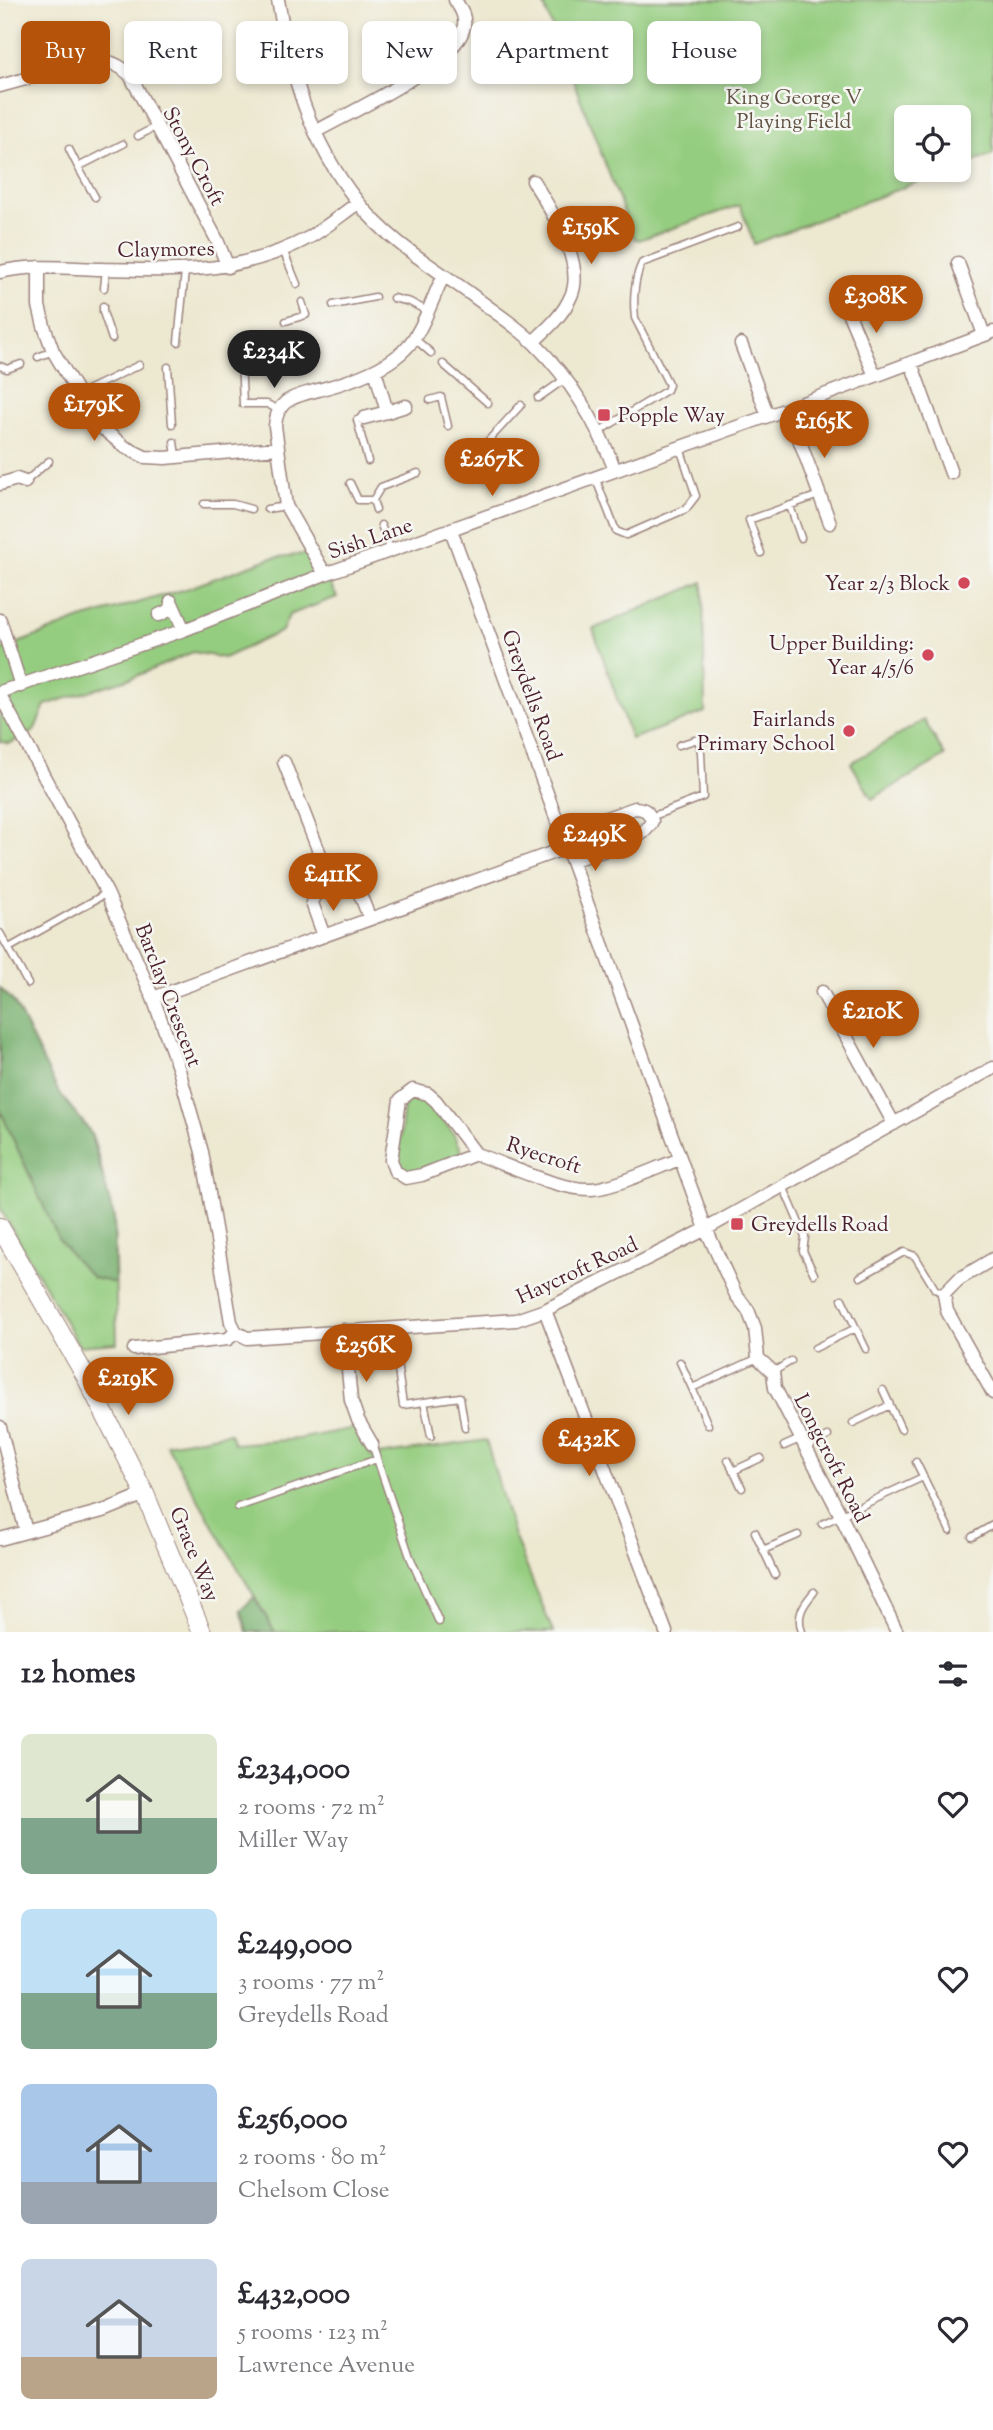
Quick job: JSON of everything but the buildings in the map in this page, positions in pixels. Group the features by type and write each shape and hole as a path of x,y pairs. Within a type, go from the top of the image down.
{"street":[{"path":"278,0 302,103 332,166 358,203 384,230 443,277 533,342 578,396 615,470"},
{"path":"315,132 390,93 453,48 464,27 462,10 455,0"},
{"name":"Stony Croft","path":"0,86 86,62 103,60 124,69 130,75 228,267"},
{"path":"533,181 554,216 569,251 576,282 560,316 533,342"},
{"name":"Claymores","path":"0,272 38,267 185,271 228,267 283,250 328,226 358,203"},
{"name":"Sish Lane","path":"0,694 184,630 325,574 485,519 595,476 788,409 989,333 958,263"},
{"path":"38,267 39,306 53,351 96,424 125,447 145,457 176,458 278,448"},
{"path":"325,574 286,506 275,426 279,410 291,399 375,370 394,360 415,339 443,277"},
{"path":"846,307 875,376"},
{"path":"741,344 768,416"},
{"path":"911,363 951,473"},
{"path":"375,370 387,412"},
{"path":"364,418 410,405"},
{"path":"788,409 830,523"},
{"path":"0,484 17,479 25,482"},
{"name":"Greydells Road","path":"451,530 706,1229"},
{"path":"159,615 173,605 184,630"},
{"path":"0,620 21,686"},
{"name":"Barclay Crescent","path":"0,694 107,893 153,998 179,1070 202,1152 231,1322 236,1332"},
{"path":"284,762 332,885"},
{"path":"153,998 370,919 570,854 637,839 652,821 649,812 635,808 563,833"},
{"path":"324,936 313,903 316,894 332,885 349,883 357,887 370,919"},
{"path":"822,992 894,1124"},
{"name":"Haycroft Road","path":"134,1349 228,1339 236,1332 247,1338 516,1320 545,1310 706,1229 993,1068"},
{"name":"Ryecroft","path":"476,1154 422,1175 406,1178 400,1176 391,1160 400,1100 413,1090 428,1094 476,1154 562,1185 581,1189 610,1185 680,1159"},
{"name":"Grace Way","path":"0,1227 86,1377 145,1494 202,1632"},
{"path":"706,1229 736,1295 748,1310 755,1328 758,1358 774,1372"},
{"path":"993,1259 959,1279 944,1294 947,1311 993,1392"},
{"path":"545,1310 666,1632"},
{"path":"344,1330 351,1400 358,1420 372,1444"},
{"name":"Longcroft Road","path":"774,1372 775,1388 897,1632"},
{"path":"0,1427 26,1532"},
{"name":"Grace Way","path":"0,1539 107,1510 145,1494"}],"lane":[{"path":"138,136 156,126"},
{"path":"78,167 123,144"},
{"path":"69,149 95,197"},
{"path":"598,432 667,390 669,385 635,318 638,271 642,263 738,227"},
{"path":"283,250 298,284"},
{"path":"104,288 106,269"},
{"path":"178,341 185,271"},
{"path":"333,305 375,297"},
{"path":"393,298 410,302 427,311"},
{"path":"286,321 306,315 302,302"},
{"path":"103,306 112,339"},
{"path":"415,339 430,353"},
{"path":"38,357 53,351"},
{"path":"241,359 243,404 267,404 279,410"},
{"path":"0,366 7,369 22,364"},
{"path":"443,364 488,403"},
{"path":"79,394 139,365"},
{"path":"168,367 172,424"},
{"path":"538,398 565,379"},
{"path":"430,400 441,397 448,426"},
{"path":"455,468 453,463 476,454 521,405"},
{"path":"364,418 357,420 368,461"},
{"path":"174,442 176,458"},
{"path":"595,476 617,531 626,535 686,509 696,496 680,448"},
{"path":"25,482 49,461"},
{"path":"376,510 373,500 381,486 418,473"},
{"path":"350,483 358,500 373,500"},
{"path":"761,553 749,520 819,495"},
{"path":"204,504 233,504 251,509"},
{"path":"267,509 286,506"},
{"path":"790,506 801,538"},
{"path":"381,525 391,551"},
{"path":"651,817 703,797 698,739 679,745"},
{"path":"9,948 107,893"},
{"path":"0,933 28,984"},
{"path":"783,1186 805,1237 803,1251 814,1274"},
{"path":"860,1277 904,1252 915,1256 935,1289 944,1294"},
{"path":"842,1299 866,1349"},
{"path":"392,1328 403,1405 460,1396 466,1428"},
{"path":"815,1348 856,1328"},
{"path":"692,1388 758,1358"},
{"path":"774,1372 791,1361"},
{"path":"680,1362 708,1425"},
{"path":"883,1390 901,1429"},
{"path":"424,1402 431,1436"},
{"path":"853,1423 890,1405"},
{"path":"784,1446 828,1436"},
{"path":"372,1444 410,1557 439,1622"},
{"path":"733,1471 761,1458"},
{"path":"239,1507 377,1459"},
{"path":"728,1460 741,1488"},
{"path":"916,1462 950,1531"},
{"path":"822,1524 923,1477"},
{"path":"972,1537 993,1525"},
{"path":"755,1532 775,1575"},
{"path":"763,1550 798,1535"},
{"path":"802,1632 799,1618 803,1604 814,1592"}],"green space":[{"name":"King George V Playing Field","path":"542,0 993,0 993,154 971,162 971,105 894,105 894,182 917,182 754,244 740,205 639,240 634,238 574,84 633,84 633,21 550,21"},
{"path":"312,553 337,597 289,615 282,631 224,658 193,652 134,677 45,705 34,731 9,744 0,741 0,650 81,619 186,589 271,558"},
{"path":"703,582 705,712 631,739 593,629"},
{"path":"924,720 945,756 872,799 851,763"},
{"path":"0,988 25,1024 58,1091 88,1128 95,1144 114,1217 117,1343 79,1346 0,1208"},
{"path":"0,988 14,1002 58,1091 90,1132 114,1217 115,1283 93,1278 58,1238 0,1110"},
{"path":"413,1096 427,1100 453,1133 462,1151 456,1156 412,1173 403,1170 398,1160 404,1105"},
{"path":"354,1428 371,1456 486,1440 513,1533 553,1632 275,1632 166,1444 230,1433 234,1444 298,1439"},
{"path":"254,1597 275,1632 247,1632 241,1610"}],"place":[{"name":"Popple Way","path":"604,415"},
{"name":"Year 2/3 Block","path":"964,583"},
{"name":"Upper Building: Year 4/5/6","path":"928,655"},
{"name":"Fairlands Primary School","path":"849,731"},
{"name":"Greydells Road","path":"737,1224"}]}
